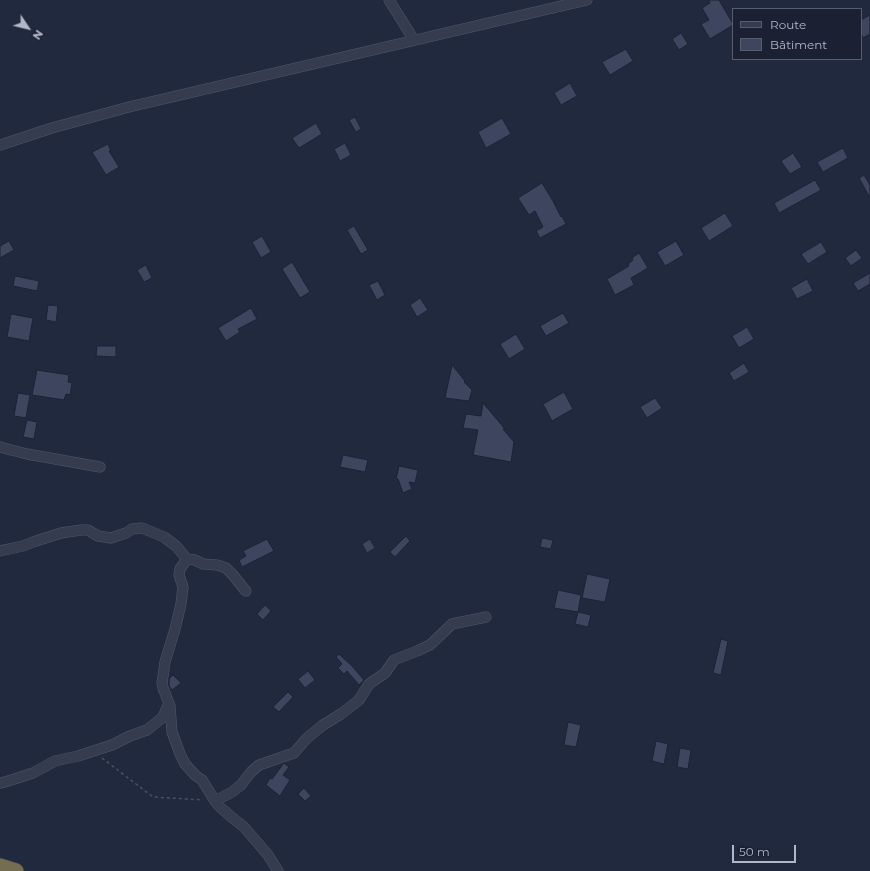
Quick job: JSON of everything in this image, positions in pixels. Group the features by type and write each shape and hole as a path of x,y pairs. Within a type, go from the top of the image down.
{"street":[{"path":"389,0 414,40"},
{"path":"0,144 129,107 587,0"},
{"path":"0,447 27,454 100,467"},
{"path":"0,551 23,546 61,533 88,530 98,536 111,538 126,533 132,528 142,528 164,537 176,546 187,559 195,560 203,564 217,565 226,568 246,591"},
{"path":"187,559 180,569 179,575 183,587 181,604 165,662 162,683 169,703 172,732 185,764 202,780 215,801 244,828 268,855 278,871"},
{"path":"215,801 232,792 241,785 251,772 259,765 294,753 307,738 359,700 369,684 386,673 394,660 430,645 452,624 486,617"},
{"path":"0,783 33,773 55,761 78,756 112,745 147,730 163,717 169,703"}],"path":[{"path":"93,751 153,797 215,801"}],"building":[{"path":"709,0 719,0 732,22 732,26 710,39 701,24 709,20 702,8 710,3"},
{"path":"870,15 870,34 863,38 862,36 862,19"},
{"path":"681,33 688,44 679,50 672,39"},
{"path":"626,49 633,61 610,75 602,62"},
{"path":"570,83 577,96 561,105 554,93"},
{"path":"355,117 361,129 356,132 349,120"},
{"path":"502,118 511,134 486,148 478,132"},
{"path":"316,123 322,134 299,148 292,138"},
{"path":"345,143 351,155 340,161 334,149"},
{"path":"108,144 111,151 109,151 119,167 106,175 92,152"},
{"path":"843,148 848,158 823,172 817,162"},
{"path":"793,153 802,167 790,174 781,161"},
{"path":"864,175 870,185 870,198 859,178"},
{"path":"815,180 821,190 779,213 774,203"},
{"path":"542,183 566,224 540,238 536,231 543,227 535,211 529,215 518,198"},
{"path":"725,213 733,226 709,241 701,228"},
{"path":"354,226 368,250 361,254 347,230"},
{"path":"262,236 271,252 261,258 252,242"},
{"path":"9,241 14,250 0,258 0,246"},
{"path":"676,241 684,255 665,266 657,252"},
{"path":"821,242 827,252 808,264 801,254"},
{"path":"856,250 862,258 851,266 845,258"},
{"path":"639,253 648,268 631,278 634,285 615,295 607,279 629,266 628,264 633,260 632,258"},
{"path":"292,262 310,292 300,298 282,269"},
{"path":"146,265 152,278 144,282 137,270"},
{"path":"870,273 870,284 858,291 853,283"},
{"path":"15,276 39,281 37,291 13,286"},
{"path":"807,279 813,291 797,299 791,288"},
{"path":"378,281 385,295 377,300 369,285"},
{"path":"420,298 428,310 417,317 410,305"},
{"path":"48,305 58,306 56,322 46,320"},
{"path":"251,308 257,319 238,329 240,332 226,341 218,328"},
{"path":"563,313 569,323 546,336 540,326"},
{"path":"11,314 33,318 29,341 7,337"},
{"path":"747,327 754,339 739,348 732,336"},
{"path":"516,334 525,349 509,359 500,344"},
{"path":"97,346 116,346 116,357 96,356"},
{"path":"744,363 749,372 734,381 729,373"},
{"path":"452,365 465,381 464,382 472,390 469,401 445,398"},
{"path":"37,370 69,375 68,382 72,383 70,395 66,394 64,400 32,395"},
{"path":"564,392 573,409 552,421 543,404"},
{"path":"18,393 30,395 26,418 14,416"},
{"path":"655,398 662,408 647,418 640,407"},
{"path":"483,403 514,442 511,462 473,455 478,430 463,428 466,414 481,416"},
{"path":"27,420 37,422 34,439 23,437"},
{"path":"343,455 368,460 365,472 340,467"},
{"path":"399,466 418,470 415,483 409,482 412,489 403,493 398,479 396,479"},
{"path":"406,536 410,541 395,557 390,552"},
{"path":"542,538 553,540 551,549 540,547"},
{"path":"267,539 274,551 242,567 239,560 246,556 243,551"},
{"path":"370,539 375,548 367,553 362,544"},
{"path":"587,574 610,579 605,602 582,598"},
{"path":"558,590 581,595 578,612 554,608"},
{"path":"265,605 271,611 263,620 257,614"},
{"path":"578,612 591,615 588,627 575,624"},
{"path":"721,639 728,641 721,675 713,673"},
{"path":"339,654 364,680 359,685 347,671 344,674 338,668 342,664 336,657"},
{"path":"308,671 315,680 305,688 298,679"},
{"path":"173,675 181,683 172,690 169,686 169,679"},
{"path":"288,692 293,697 279,712 273,707"},
{"path":"568,722 581,725 576,747 564,745"},
{"path":"656,741 668,744 664,764 652,761"},
{"path":"680,748 691,750 688,769 677,767"},
{"path":"284,763 289,767 283,775 290,780 280,796 266,785 270,778 272,779"},
{"path":"304,788 311,796 305,801 298,794"}]}
